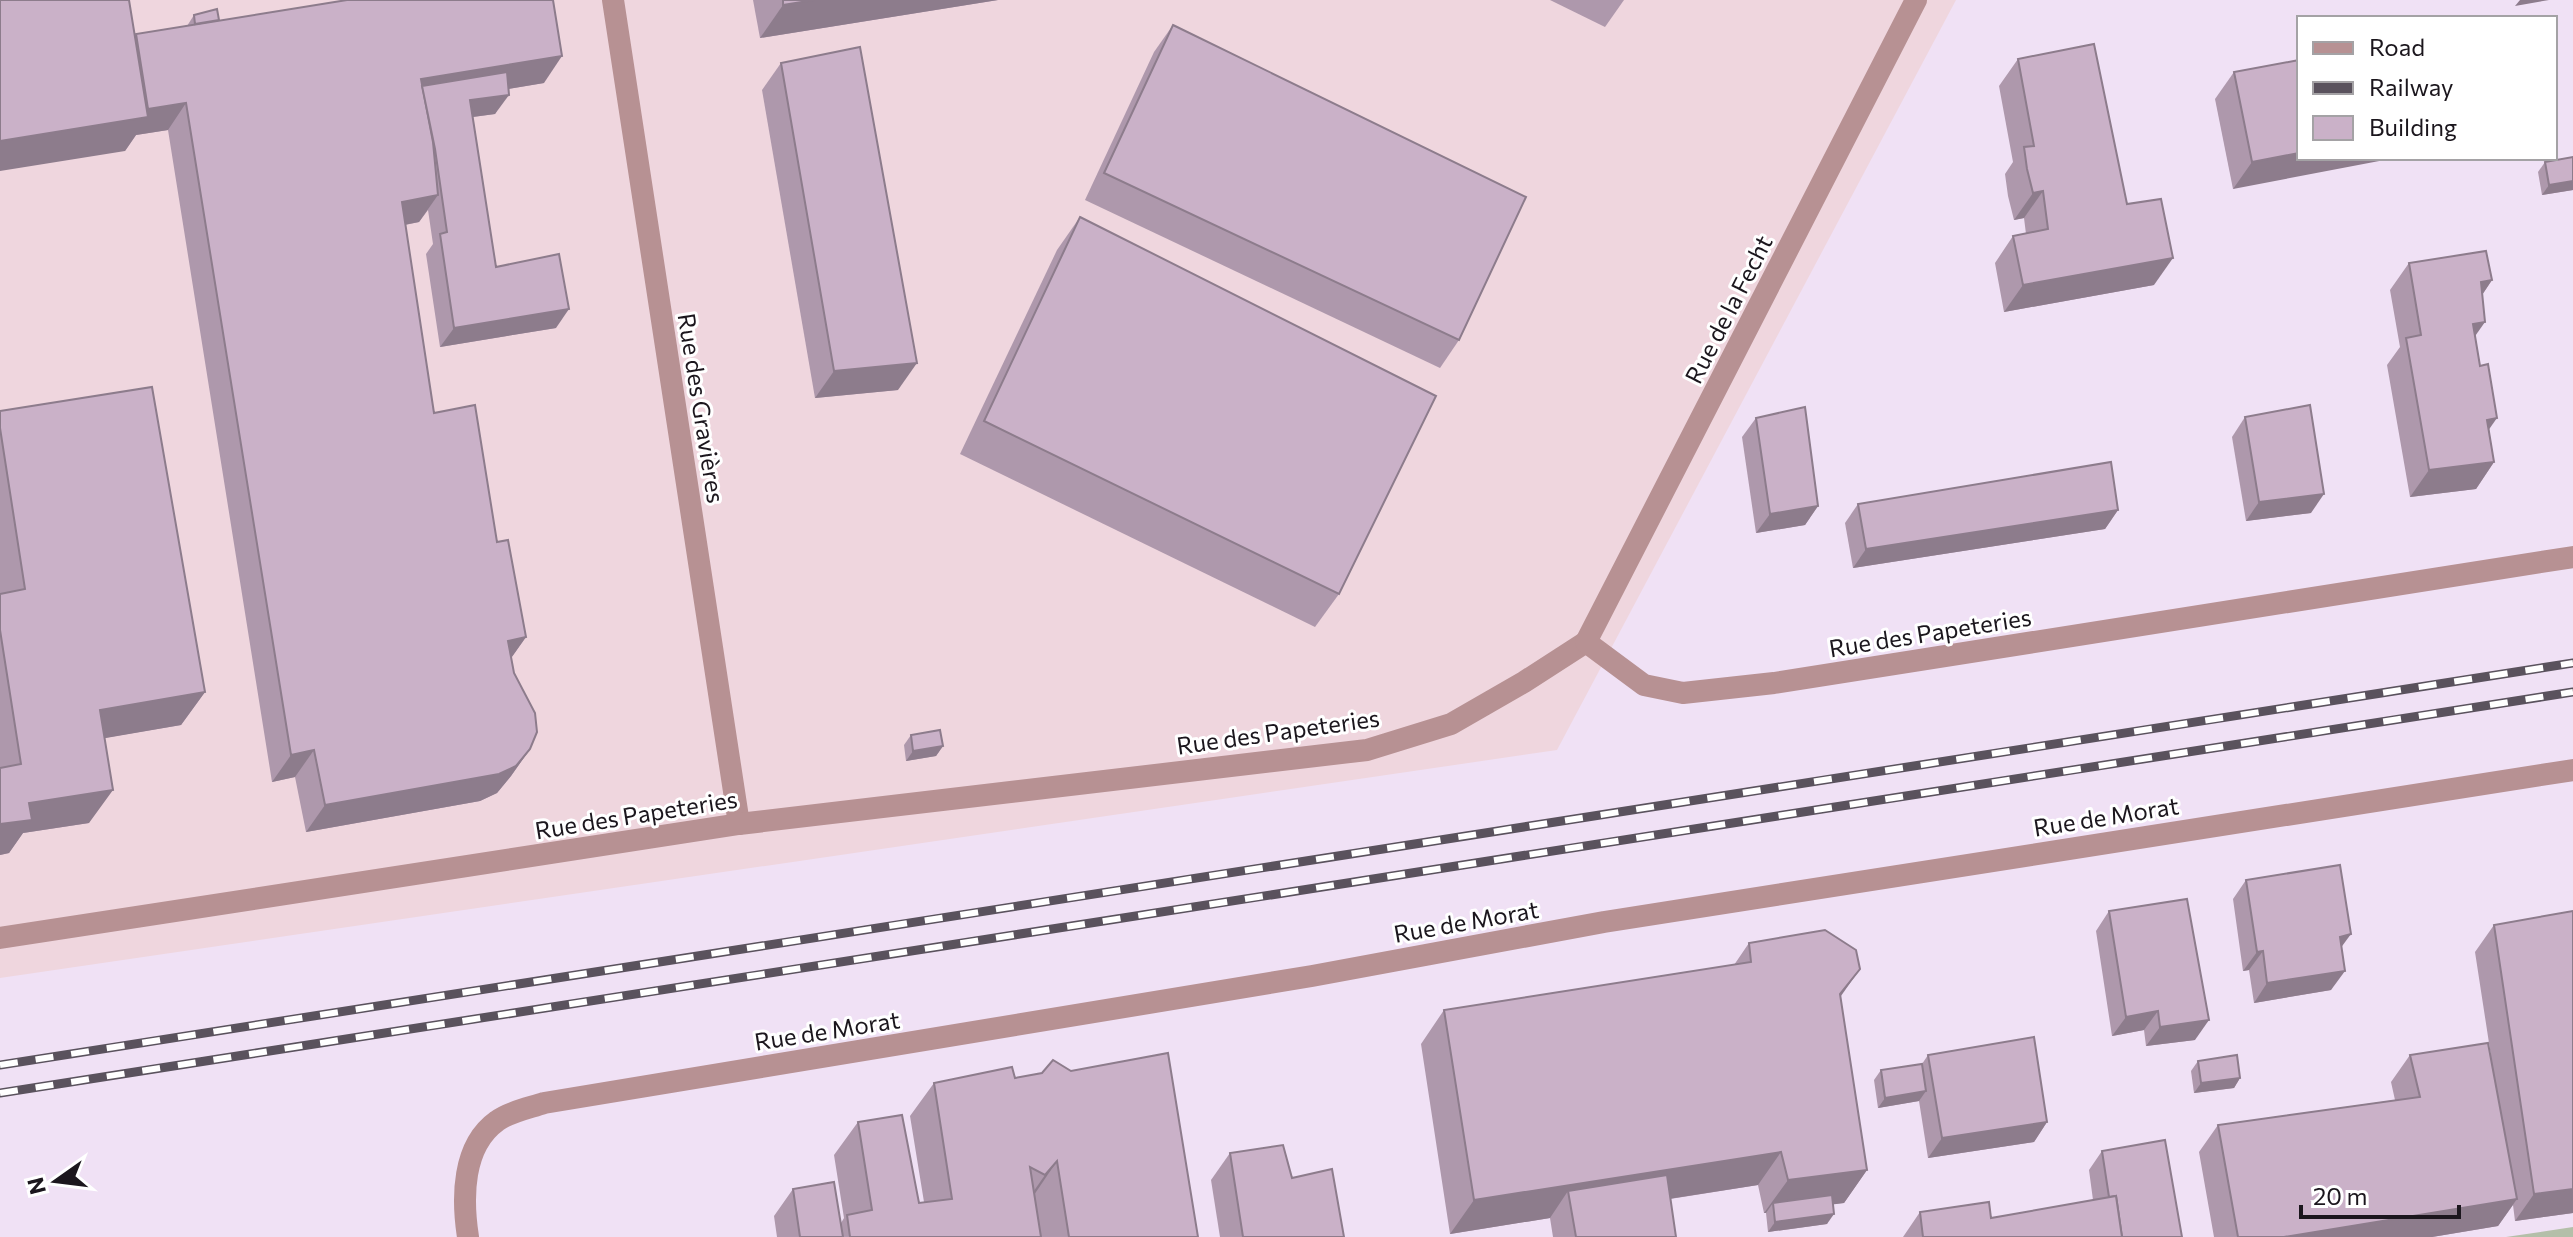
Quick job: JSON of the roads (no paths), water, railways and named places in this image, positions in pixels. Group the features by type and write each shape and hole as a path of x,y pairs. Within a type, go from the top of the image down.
{"street":[{"name":"Rue des Gravières","path":"613,0 739,824"},
{"name":"Rue de la Fecht","path":"1586,642 1916,0"},
{"name":"Rue des Papeteries","path":"0,938 739,824 1367,750 1451,724 1586,642 1644,685 1683,693 1774,683 2573,557"},
{"name":"Rue de Morat","path":"468,1237 465,1219 467,1176 476,1141 498,1119 544,1103 1312,976 1604,922 2573,770"}],"railway":[{"path":"0,1065 2573,663"},
{"path":"0,1093 2573,692"}]}
